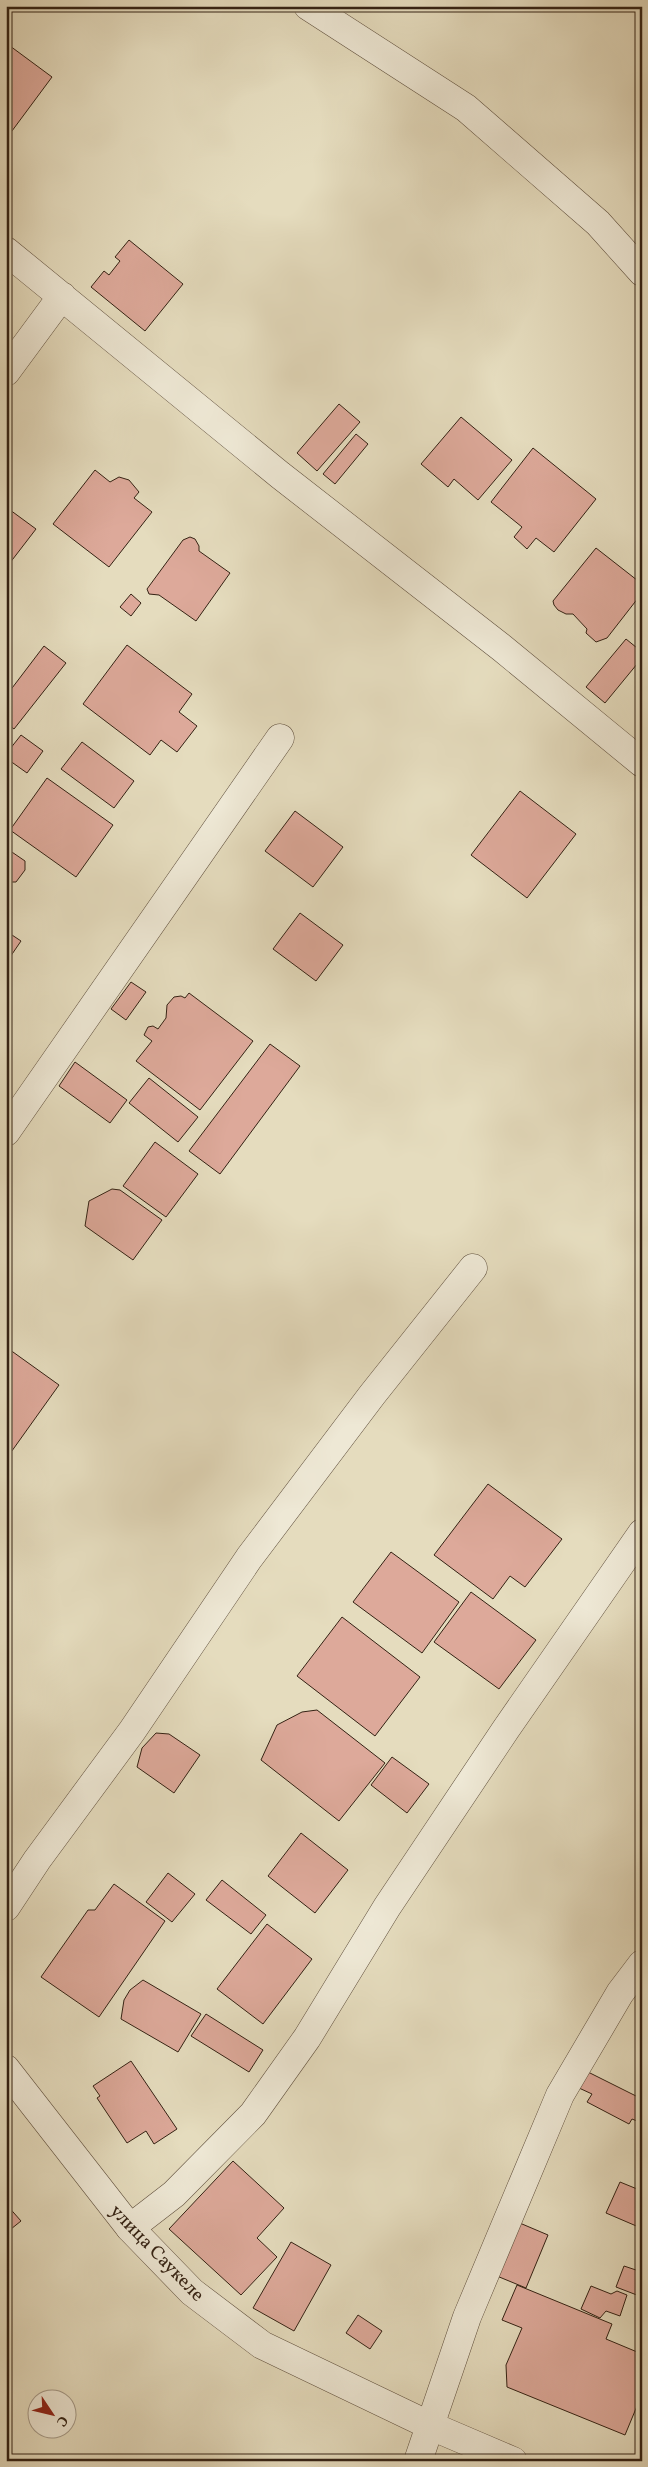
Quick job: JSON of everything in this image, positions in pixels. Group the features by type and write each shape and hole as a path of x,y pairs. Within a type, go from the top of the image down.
{"street":[{"path":"308,6 466,108 598,223 642,272"},
{"path":"6,251 280,474 502,648 642,763"},
{"path":"6,372 62,296"},
{"path":"6,1132 280,738"},
{"path":"6,1907 37,1860 132,1731 249,1558 372,1395 473,1268"},
{"path":"130,2228 174,2194 253,2114 307,2038 387,1907 506,1729 642,1533"},
{"path":"418,2461 432,2426 467,2317 560,2095 620,1993 642,1964"},
{"name":"улица Саукеле","path":"6,2069 130,2228 192,2292 262,2345 432,2426 513,2461"}],"building":[{"path":"6,43 52,77 6,139"},
{"path":"129,240 183,284 145,331 91,287 104,271 109,275 120,261 115,257"},
{"path":"339,404 360,422 317,471 297,453"},
{"path":"461,417 512,460 478,500 454,479 448,487 421,464"},
{"path":"356,434 368,444 335,484 323,474"},
{"path":"533,448 596,499 554,552 536,538 527,549 514,537 522,527 491,502"},
{"path":"95,470 110,482 119,477 129,480 139,492 134,498 152,512 109,567 53,524"},
{"path":"6,507 36,529 6,568"},
{"path":"190,537 195,539 199,546 199,551 230,573 196,621 159,595 149,594 147,589 183,540"},
{"path":"596,548 642,584 642,593 607,638 596,642 586,633 587,629 573,614 566,614 558,610 553,601"},
{"path":"131,594 141,603 131,616 120,607"},
{"path":"626,639 642,652 642,658 605,703 586,687"},
{"path":"127,645 192,694 179,712 197,726 177,752 161,740 150,755 83,704"},
{"path":"44,646 66,663 14,729 6,723 6,696"},
{"path":"21,735 43,751 27,773 6,758 6,754"},
{"path":"82,742 134,781 114,808 61,769"},
{"path":"47,778 113,825 76,877 10,830"},
{"path":"520,791 576,834 527,898 471,855"},
{"path":"295,811 343,847 313,887 265,851"},
{"path":"6,848 25,861 25,870 16,882 6,882"},
{"path":"300,913 343,945 316,981 273,949"},
{"path":"6,931 21,941 6,963"},
{"path":"131,982 146,992 126,1020 111,1009"},
{"path":"189,993 253,1041 200,1110 136,1061 152,1041 144,1035 148,1027 153,1026 158,1029 166,1018 167,1005 174,997 181,996 185,998"},
{"path":"270,1044 300,1066 220,1174 189,1151"},
{"path":"75,1062 127,1100 110,1123 59,1086"},
{"path":"149,1078 198,1117 178,1142 129,1103"},
{"path":"155,1142 198,1174 166,1217 123,1186"},
{"path":"112,1189 120,1190 162,1220 133,1260 85,1226 89,1201"},
{"path":"6,1347 59,1385 9,1455 6,1453"},
{"path":"488,1484 562,1539 525,1587 510,1576 493,1599 434,1555"},
{"path":"391,1552 459,1602 422,1653 353,1602"},
{"path":"471,1592 536,1640 499,1689 434,1642"},
{"path":"342,1617 420,1677 375,1736 297,1676"},
{"path":"317,1710 385,1763 339,1821 261,1760 277,1725 302,1712"},
{"path":"156,1733 169,1734 200,1755 174,1793 137,1767 142,1748"},
{"path":"392,1757 429,1784 407,1813 371,1785"},
{"path":"301,1833 348,1870 315,1913 268,1876"},
{"path":"168,1873 195,1894 172,1922 146,1902"},
{"path":"222,1880 266,1915 251,1934 206,1900"},
{"path":"114,1884 165,1921 99,2017 41,1977 88,1910 95,1910"},
{"path":"267,1924 312,1959 263,2024 217,1989"},
{"path":"143,1980 201,2014 178,2052 121,2019 124,2000 130,1990"},
{"path":"206,2014 263,2050 249,2072 191,2036"},
{"path":"131,2061 177,2129 154,2144 146,2131 127,2143 97,2098 100,2096 93,2086"},
{"path":"588,2072 642,2099 642,2123 632,2119 629,2124 587,2102 592,2094 579,2088"},
{"path":"233,2161 284,2208 257,2238 277,2257 241,2295 169,2229"},
{"path":"620,2182 642,2191 641,2228 606,2213"},
{"path":"6,2204 21,2221 6,2233"},
{"path":"515,2221 548,2235 526,2288 492,2274"},
{"path":"291,2242 331,2265 294,2331 253,2308"},
{"path":"624,2266 642,2272 642,2297 616,2287"},
{"path":"517,2285 612,2324 606,2339 642,2354 642,2394 625,2435 507,2387 506,2365 522,2328 502,2320"},
{"path":"591,2286 611,2294 617,2291 627,2295 620,2316 606,2311 600,2318 581,2309"},
{"path":"358,2315 382,2331 370,2349 346,2333"}]}
